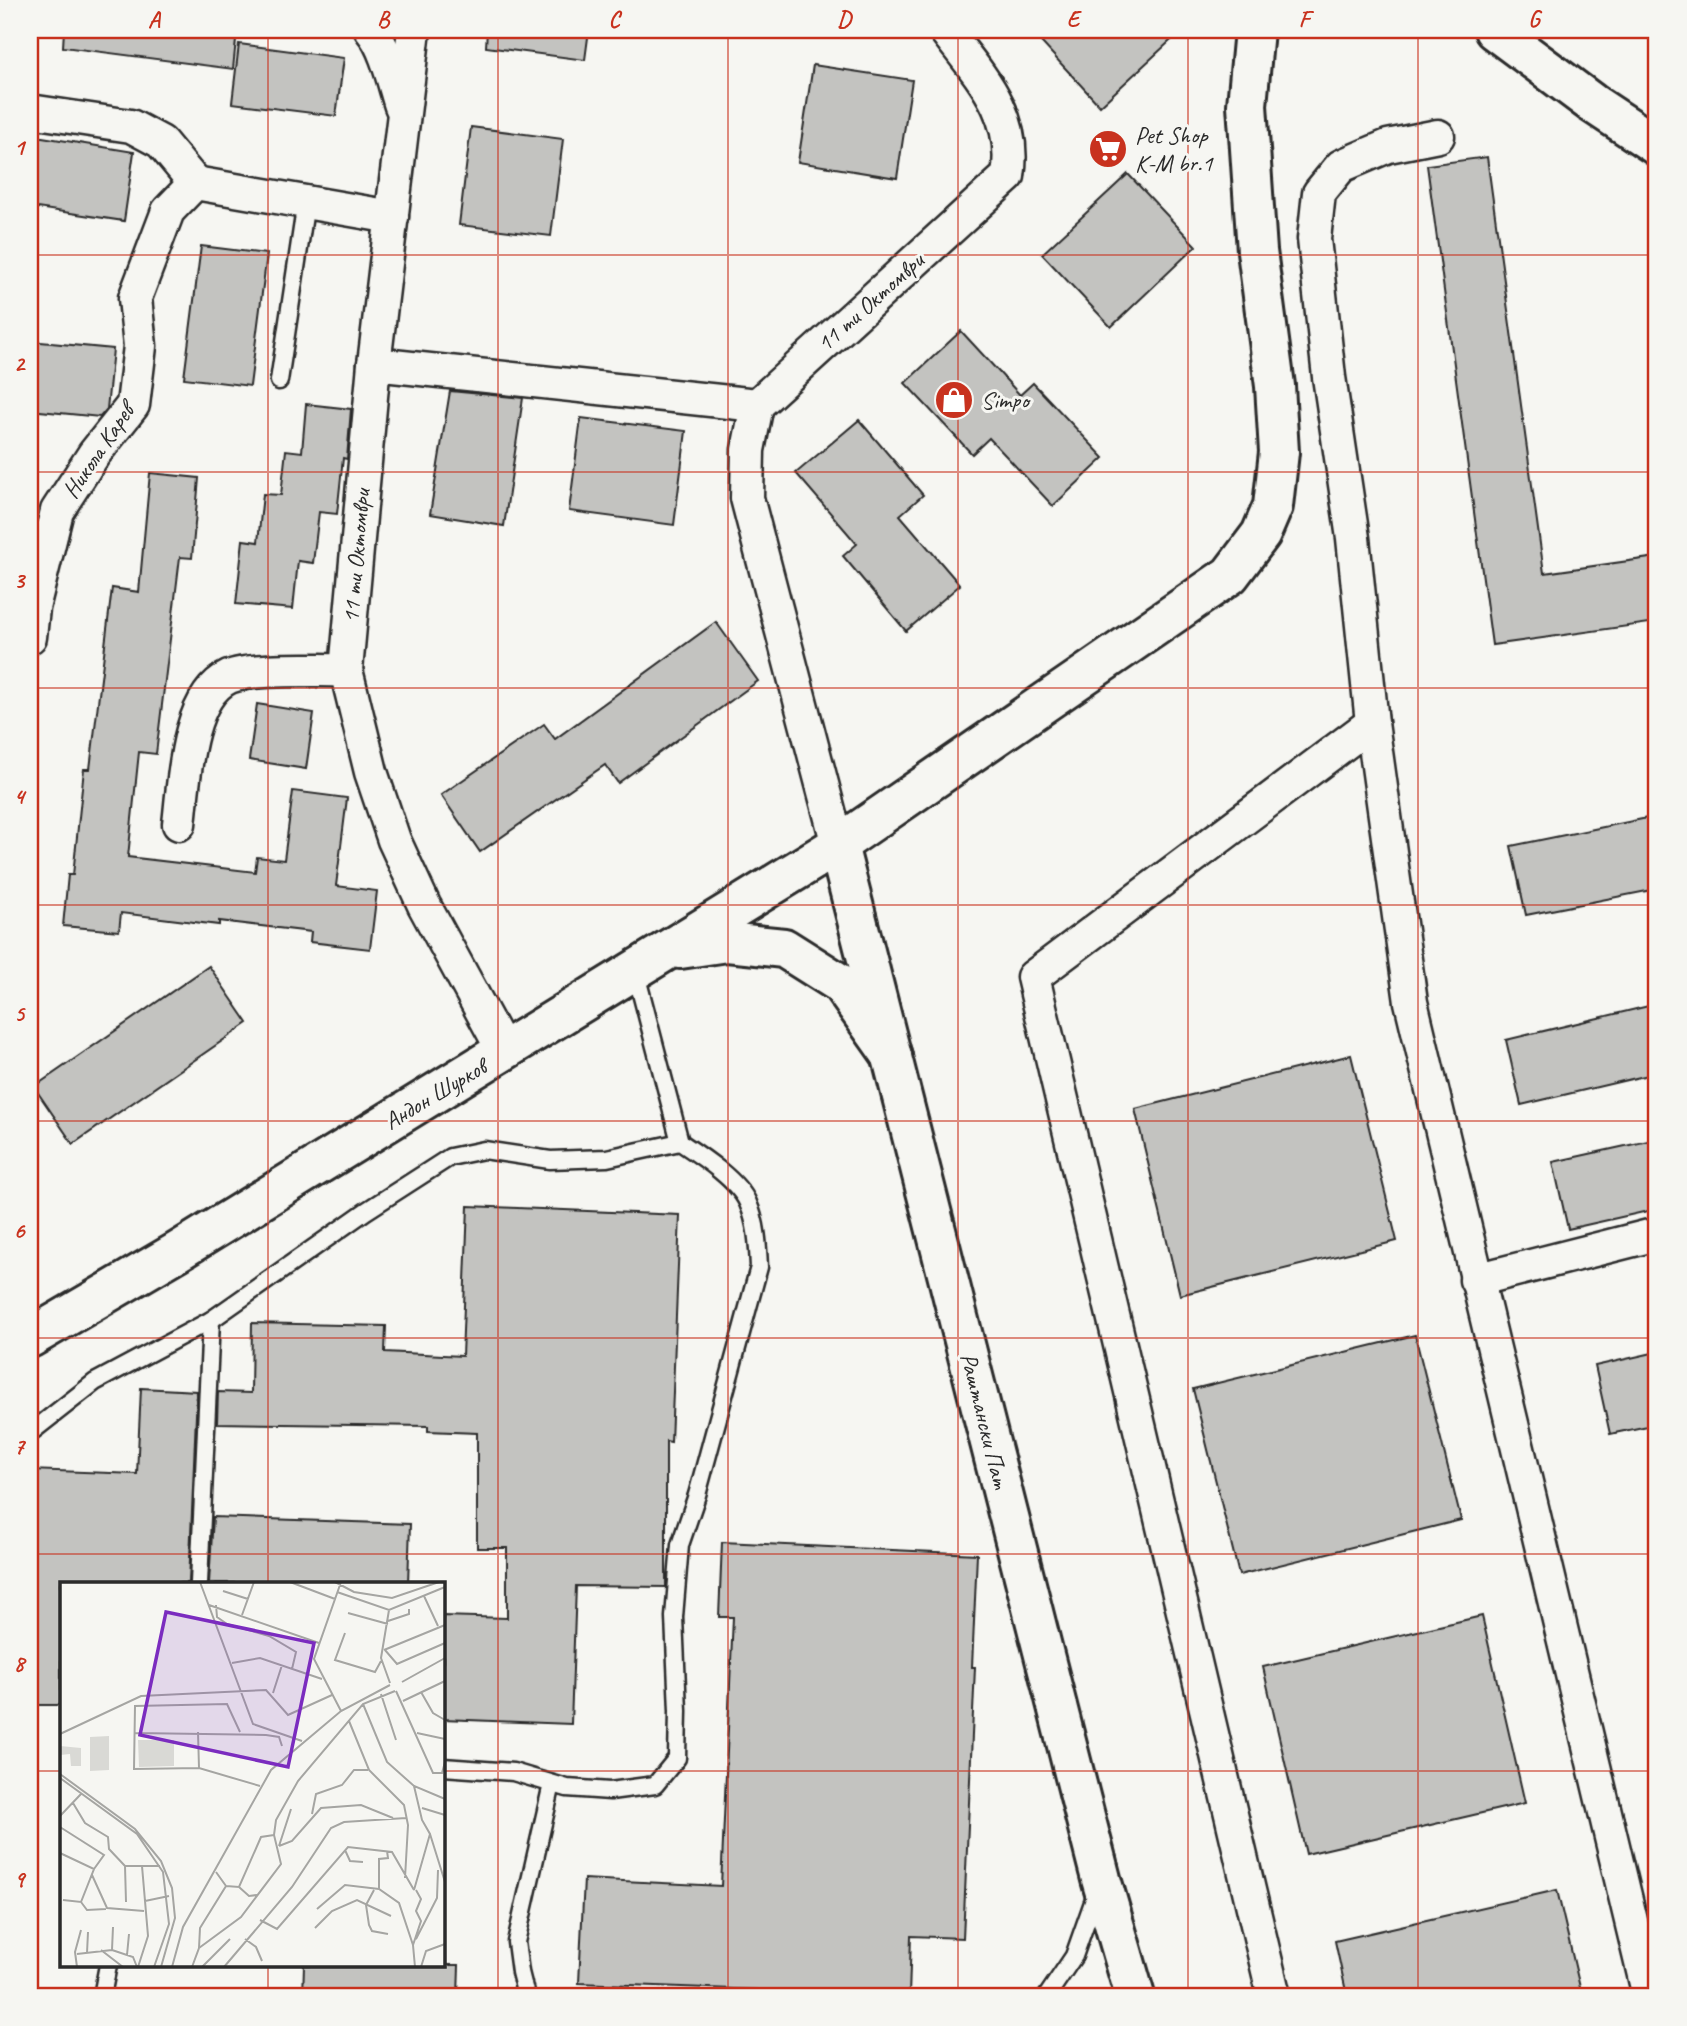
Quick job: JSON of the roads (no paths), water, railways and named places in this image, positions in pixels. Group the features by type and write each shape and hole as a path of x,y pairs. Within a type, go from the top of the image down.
{"main road":[{"name":"Андон Шурков","path":"30,1338 177,1252 838,845 1230,575 1261,534 1273,506 1279,452 1275,386 1257,251 1247,105 1254,30"},
{"path":"1494,30 1592,103 1657,146"},
{"name":"Раштански Пат","path":"838,845 1101,1879 1135,1996"},
{"path":"649,961 727,942 785,948 841,984 892,1056"}],"street":[{"path":"371,30 390,69 404,118"},
{"name":"11 ти Октомври","path":"414,30 374,364 346,670 370,772 394,840 424,905 504,1052"},
{"name":"11 ти Октомври","path":"757,405 1008,176 1010,136 993,93 945,30"},
{"path":"30,111 131,126 161,142 194,183 392,217"},
{"path":"1438,136 1388,146 1341,166 1319,193 1314,239 1329,377 1353,538 1372,723 1411,1002 1649,1996"},
{"name":"Никола Карев","path":"30,637 33,608 57,511 94,454 133,405 140,346 135,298 168,211 194,183"},
{"path":"374,364 757,405 748,450 747,498 838,845"},
{"path":"179,824 193,724 205,699 228,678 252,673 346,670"},
{"path":"1274,1996 1033,977 1372,723"},
{"path":"1476,1280 1657,1234"}],"lane":[{"path":"279,381 306,202"},
{"path":"649,961 680,1142"},
{"path":"30,1433 95,1382 211,1320 366,1211 450,1157 484,1150 550,1160 607,1158 680,1142 716,1166 748,1201 757,1233 759,1267 697,1495 680,1545 674,1618 677,1758 655,1785 610,1791 566,1788 513,1772 444,1767"},
{"path":"199,1582 211,1320"},
{"path":"526,1996 516,1942 552,1784"},
{"path":"1048,1996 1074,1956 1101,1879"},
{"path":"102,1996 108,1966"}],"place":[{"name":"Pet Shop K-M br.1","path":"1108,149"},
{"name":"Simpo","path":"954,400"}]}
